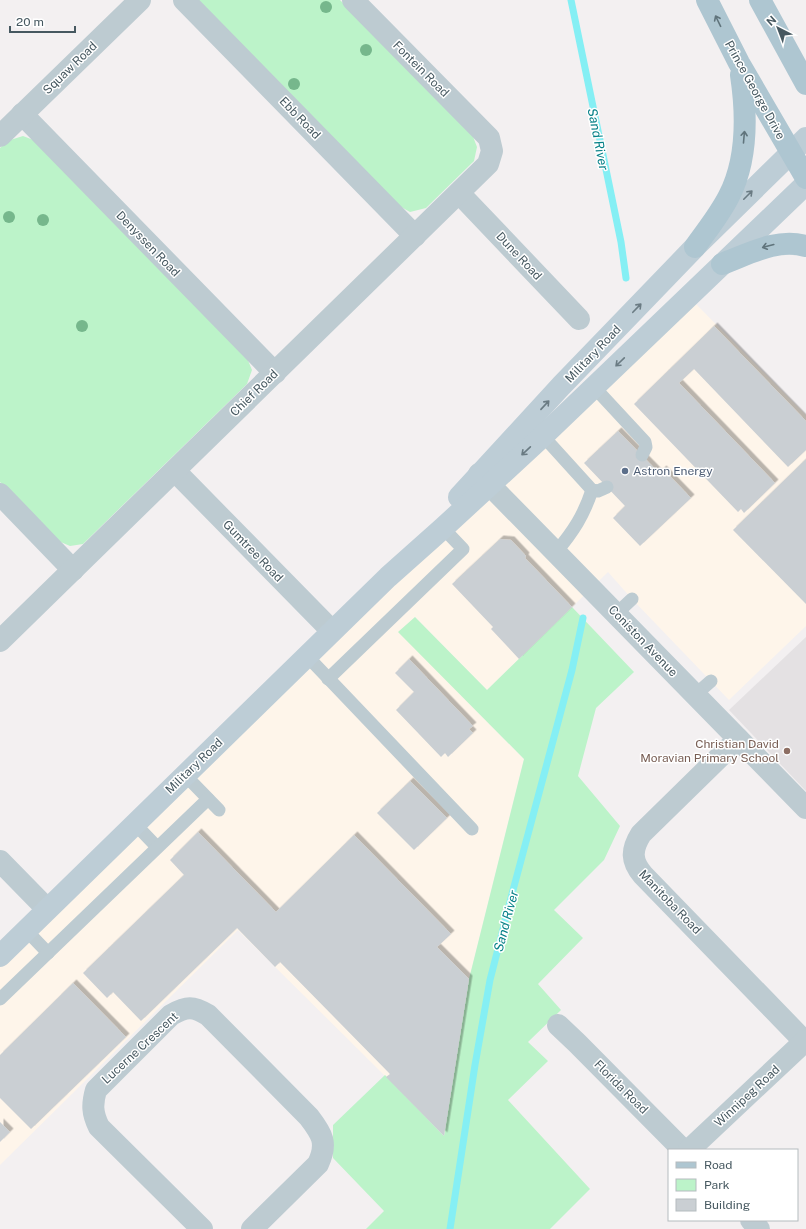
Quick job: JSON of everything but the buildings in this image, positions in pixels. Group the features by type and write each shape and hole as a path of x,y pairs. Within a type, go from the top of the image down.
{"main road":[{"name":"Prince George Drive","path":"707,0 739,63 806,178"},
{"path":"762,3 787,36 806,53"},
{"path":"762,3 806,84"},
{"path":"695,247 717,217 730,195 743,151 745,127 744,97 739,63"},
{"name":"Military Road","path":"388,577 443,528 485,479 695,247 806,138"},
{"name":"Military Road","path":"0,956 388,577 485,479 542,436 806,184"},
{"path":"722,264 770,245 796,243 806,246"}],"street":[{"name":"Squaw Road","path":"0,136 140,0"},
{"name":"Ebb Road","path":"184,0 415,236"},
{"name":"Fontein Road","path":"353,0 489,138"},
{"name":"Denyssen Road","path":"22,114 274,373"},
{"name":"Chief Road","path":"0,641 488,164 492,151 489,138"},
{"name":"Dune Road","path":"459,193 579,319"},
{"name":"Gumtree Road","path":"175,471 332,631"},
{"name":"Coniston Avenue","path":"485,479 616,614 703,688 738,739 806,808"},
{"path":"0,494 73,570"},
{"name":"Manitoba Road","path":"738,739 641,834 633,855 636,867 643,875 805,1042"},
{"path":"0,861 48,910"},
{"name":"Lucerne Crescent","path":"202,1229 99,1127 94,1117 92,1108 96,1090 171,1015 183,1008 198,1009 208,1014 309,1117 319,1130 323,1142 323,1153 318,1164 252,1229"},
{"name":"Florida Road","path":"558,1025 682,1149"},
{"name":"Winnipeg Road","path":"690,1149 805,1042"},
{"path":"751,1221 759,1229"}],"lane":[{"path":"594,387 646,442 646,447 642,455"},
{"path":"542,436 592,490 607,487"},
{"path":"556,552 572,532 582,516 592,490"},
{"path":"328,679 463,549 443,528"},
{"path":"616,614 632,599"},
{"path":"307,656 472,829"},
{"path":"185,775 219,810"},
{"path":"0,999 208,799"},
{"path":"135,824 158,847"},
{"path":"26,930 48,953"}],"shaded area":[{"path":"689,297 806,415 806,626 729,700 608,572 487,690 415,617 399,632 524,759 469,979 444,1136 238,930 0,1165 0,956"},
{"name":"Christian David Moravian Primary School","path":"806,637 806,791 729,710"}],"green space":[{"path":"196,0 340,0 472,134 477,147 474,161 426,208 410,212 394,203"},
{"path":"23,136 36,141 247,358 252,370 247,384 83,544 70,546 56,540 0,482 0,148 7,141"},
{"path":"572,607 634,672 596,708 578,776 620,826 604,860 554,910 583,938 538,984 561,1010 528,1042 548,1061 508,1100 590,1189 550,1229 366,1229 384,1211 333,1158 333,1125 385,1075 444,1136 469,979 524,759 398,632 415,617 487,690"}],"waterway":[{"name":"Sand River","path":"571,0 621,242 626,278"},
{"name":"Sand River","path":"450,1229 475,1065 490,980 572,670 583,618"}],"place":[{"name":"Astron Energy","path":"625,471"},
{"name":"Christian David Moravian Primary School","path":"787,751"}]}
